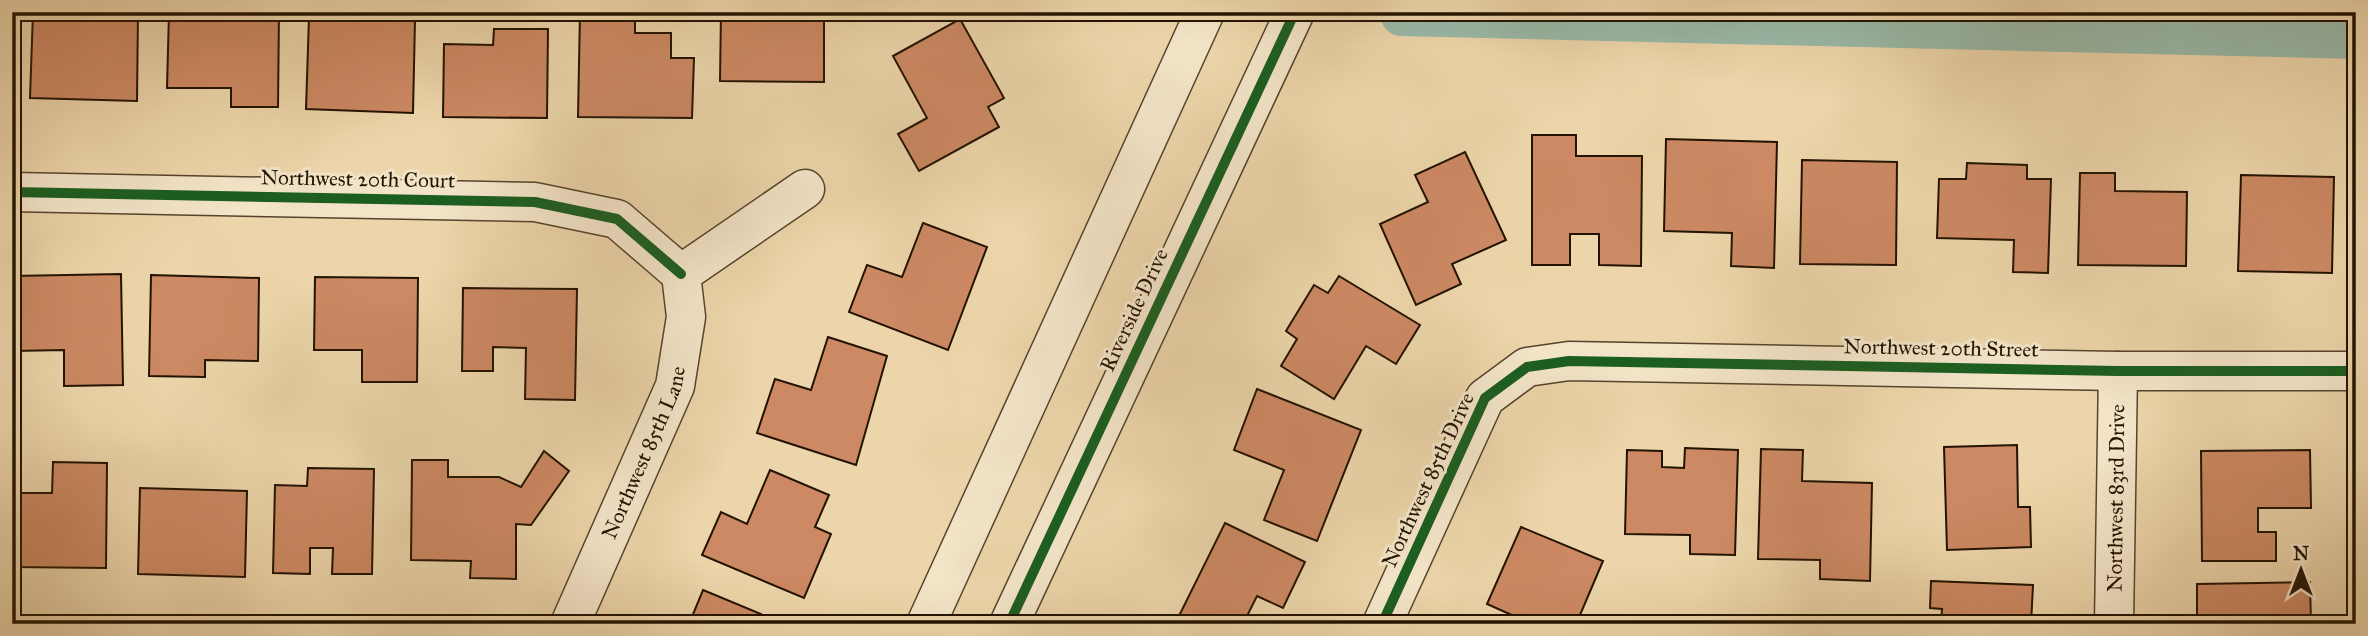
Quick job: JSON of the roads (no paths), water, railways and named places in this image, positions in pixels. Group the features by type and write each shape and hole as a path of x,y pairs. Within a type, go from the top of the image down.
{"street":[{"path":"926,624 1205,12"},
{"name":"Riverside Drive","path":"1009,624 1295,12"},
{"path":"681,274 805,189"},
{"name":"Northwest 20th Court","path":"12,192 535,202 617,219 681,274"},
{"name":"Northwest 85th Lane","path":"570,624 675,386 686,317 681,274"},
{"name":"Northwest 20th Street","path":"1527,368 1569,361 2119,370 2356,370"},
{"name":"Northwest 85th Drive","path":"1382,624 1485,398 1527,368"},
{"name":"Northwest 83rd Drive","path":"2114,624 2119,370"}],"waterway":[{"path":"1401,16 2356,39"}]}
